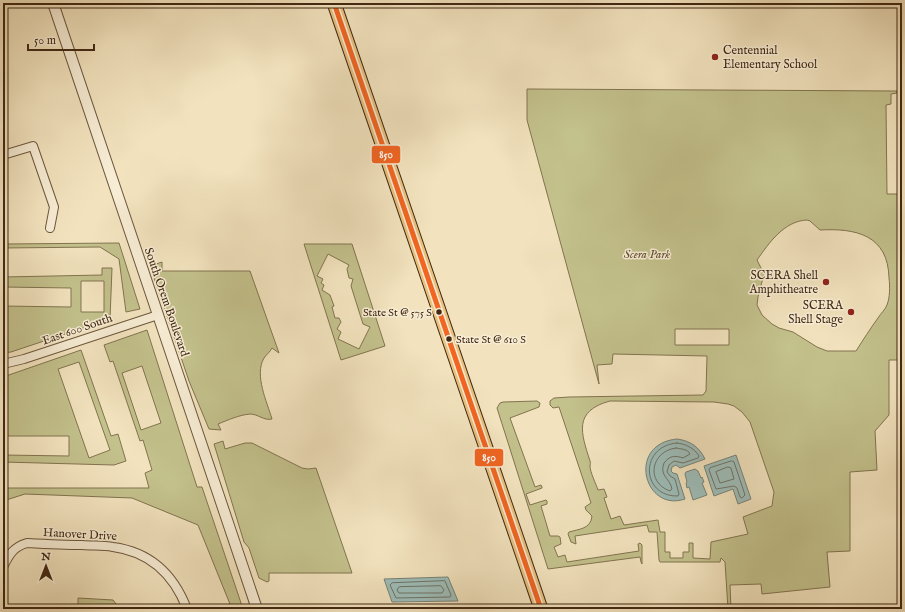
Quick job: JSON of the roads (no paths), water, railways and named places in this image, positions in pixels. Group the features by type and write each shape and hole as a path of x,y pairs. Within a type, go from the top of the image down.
{"main road":[{"path":"334,3 541,609"}],"street":[{"name":"South Orem Boulevard","path":"53,3 257,609"},
{"path":"3,155 33,146 54,207 50,228"},
{"name":"East 600 South","path":"3,364 24,360 158,315"},
{"name":"Hanover Drive","path":"3,567 14,548 27,543 112,547 127,550 149,559 164,571 174,582 187,609"}],"water":[{"path":"677,439 694,445 705,459 680,468 676,465 672,467 671,471 677,474 685,499 671,501 659,496 651,487 646,476 646,464 651,452 661,444"},
{"path":"736,455 751,499 738,504 733,489 714,496 704,466"},
{"path":"695,469 698,471 701,478 702,477 704,482 702,483 707,495 693,500 689,487 687,488 685,474 686,472"},
{"path":"448,577 458,601 392,602 384,579"}],"place":[{"name":"Centennial Elementary School","path":"715,57"},
{"name":"SCERA Shell Amphitheatre","path":"826,282"},
{"name":"State St @ 575 S","path":"439,312"},
{"name":"SCERA Shell Stage","path":"851,312"},
{"name":"State St @ 610 S","path":"449,339"}],"park label":[{"name":"Scera Park","path":"647,254"}]}
